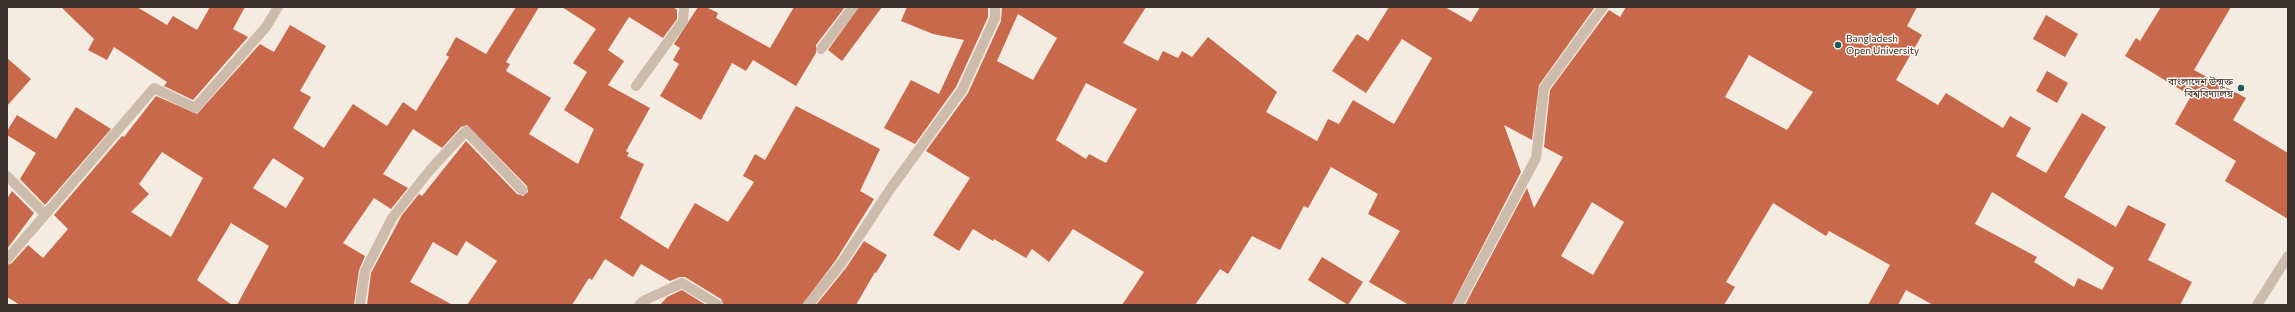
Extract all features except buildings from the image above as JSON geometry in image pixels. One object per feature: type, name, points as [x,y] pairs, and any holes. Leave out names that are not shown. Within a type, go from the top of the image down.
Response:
[{"type":"street","points":[[7,259],[154,88],[195,108],[266,27],[278,7]]},
{"type":"street","points":[[636,86],[683,21],[684,7]]},
{"type":"street","points":[[821,49],[853,7]]},
{"type":"street","points":[[808,305],[841,264],[891,188],[962,90],[995,18],[995,7]]},
{"type":"street","points":[[1458,305],[1536,158],[1544,88],[1603,7]]},
{"type":"street","points":[[360,305],[365,270],[392,218],[430,170],[466,131],[522,190]]},
{"type":"street","points":[[7,176],[45,214]]},
{"type":"street","points":[[2257,305],[2288,256]]},
{"type":"street","points":[[640,305],[643,301],[682,283],[718,305]]},
{"type":"place","name":"Bangladesh Open University","points":[[1838,45]]},
{"type":"place","name":"বাংলাদেশ উন্মুক্ত বিশ্ববিদ্যালয়","points":[[2241,88]]}]
